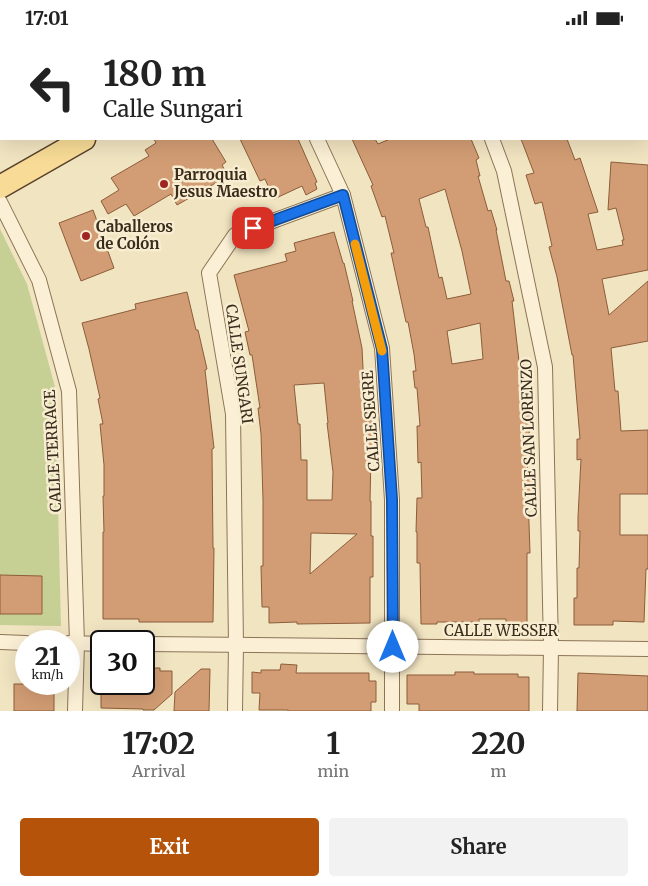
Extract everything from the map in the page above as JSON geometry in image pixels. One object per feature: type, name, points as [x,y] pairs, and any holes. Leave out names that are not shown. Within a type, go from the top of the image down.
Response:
[{"type":"main road","points":[[0,187],[82,140]]},
{"type":"street","name":"CALLE SEGRE","points":[[317,140],[343,195],[382,349],[392,500],[392,711]]},
{"type":"street","name":"CALLE SAN LORENZO","points":[[492,140],[504,171],[545,367],[551,647],[550,711]]},
{"type":"street","name":"CALLE SUNGARI","points":[[236,711],[233,414],[209,273],[235,235],[343,195]]},
{"type":"street","name":"CALLE TERRACE","points":[[0,202],[39,280],[69,391],[73,630]]},
{"type":"street","points":[[0,642],[15,643]]},
{"type":"street","name":"CALLE WESSER","points":[[155,644],[648,649]]},
{"type":"street","name":"CALLE TERRACE","points":[[75,695],[75,711]]},
{"type":"green space","points":[[0,229],[27,284],[55,387],[61,626],[0,625]]},
{"type":"building","name":"Parroquia Jesus Maestro","points":[[154,140],[213,140],[226,162],[222,165],[228,176],[177,205],[171,194],[134,216],[126,204],[108,214],[101,201],[119,190],[111,178],[149,156],[145,150],[156,143]]},
{"type":"building","points":[[240,140],[298,140],[317,182],[315,183],[317,189],[306,195],[302,186],[274,199],[265,179],[260,181]]},
{"type":"building","points":[[352,140],[376,140],[378,144],[388,140],[471,140],[479,158],[476,160],[480,176],[478,176],[488,211],[491,210],[497,230],[506,281],[509,281],[514,301],[512,301],[519,361],[523,360],[527,398],[532,398],[534,415],[530,416],[527,477],[532,477],[532,493],[528,493],[530,553],[527,553],[527,623],[506,623],[506,619],[479,619],[479,622],[421,624],[420,563],[417,563],[416,532],[417,498],[422,498],[421,462],[418,463],[417,426],[420,426],[417,388],[415,388],[413,371],[416,371],[408,322],[406,322],[391,253],[394,253],[385,216],[382,217],[371,186],[373,185]],"holes":[[[445,189],[462,251],[471,294],[447,299],[442,277],[439,278],[428,227],[426,227],[419,199]],[[480,323],[483,359],[452,364],[447,331]]]},
{"type":"building","points":[[521,140],[567,140],[575,160],[580,158],[598,212],[588,214],[597,250],[623,245],[622,240],[624,240],[616,208],[608,210],[611,162],[648,165],[648,270],[602,279],[609,315],[648,281],[648,341],[611,348],[615,391],[618,391],[621,431],[648,430],[648,494],[620,494],[620,535],[648,535],[648,569],[646,569],[644,622],[613,621],[613,625],[574,625],[574,598],[577,598],[577,568],[579,568],[580,531],[578,531],[578,517],[581,459],[577,460],[577,439],[580,439],[573,355],[549,247],[552,246],[542,202],[535,204],[526,175],[534,173]]},
{"type":"building","points":[[93,210],[114,268],[81,281],[59,223]]},
{"type":"building","points":[[334,232],[353,301],[362,348],[364,387],[368,387],[376,456],[371,456],[370,501],[371,536],[373,536],[373,577],[370,577],[370,623],[269,623],[269,607],[262,607],[263,500],[261,434],[258,408],[260,408],[252,355],[250,355],[245,332],[249,331],[234,275],[287,261],[285,254],[296,251],[294,243]],"holes":[[[324,383],[333,472],[332,500],[307,500],[307,460],[301,460],[300,424],[298,424],[294,385]],[[311,533],[357,534],[310,574]]]},
{"type":"building","points":[[187,292],[207,369],[205,370],[214,448],[212,449],[213,622],[139,622],[139,619],[103,619],[104,465],[100,424],[103,424],[98,399],[100,398],[82,323],[136,309],[135,304]]},
{"type":"building","points":[[0,575],[42,576],[42,614],[0,614]]},
{"type":"building","points":[[281,664],[297,665],[296,673],[369,673],[369,681],[376,681],[376,702],[371,702],[371,711],[259,710],[260,693],[252,693],[252,672],[261,673],[261,670],[280,670]]},
{"type":"building","points":[[155,668],[160,668],[160,671],[172,671],[172,694],[154,710],[101,708],[101,695],[155,695]]},
{"type":"building","points":[[201,669],[210,669],[209,711],[174,711],[175,692]]},
{"type":"building","points":[[455,672],[518,674],[518,677],[529,677],[529,711],[419,711],[419,704],[407,704],[407,675],[455,675]]},
{"type":"building","points":[[578,673],[648,676],[648,711],[577,711]]},
{"type":"building","points":[[14,684],[15,695],[54,695],[54,711],[14,711]]},
{"type":"slow traffic","points":[[355,244],[382,351]]},
{"type":"place","name":"Parroquia Jesus Maestro","points":[[164,184]]},
{"type":"place","name":"Caballeros de Colón","points":[[86,236]]},
{"type":"route","points":[[253,228],[343,195],[382,349],[392,500],[393,647]]}]
